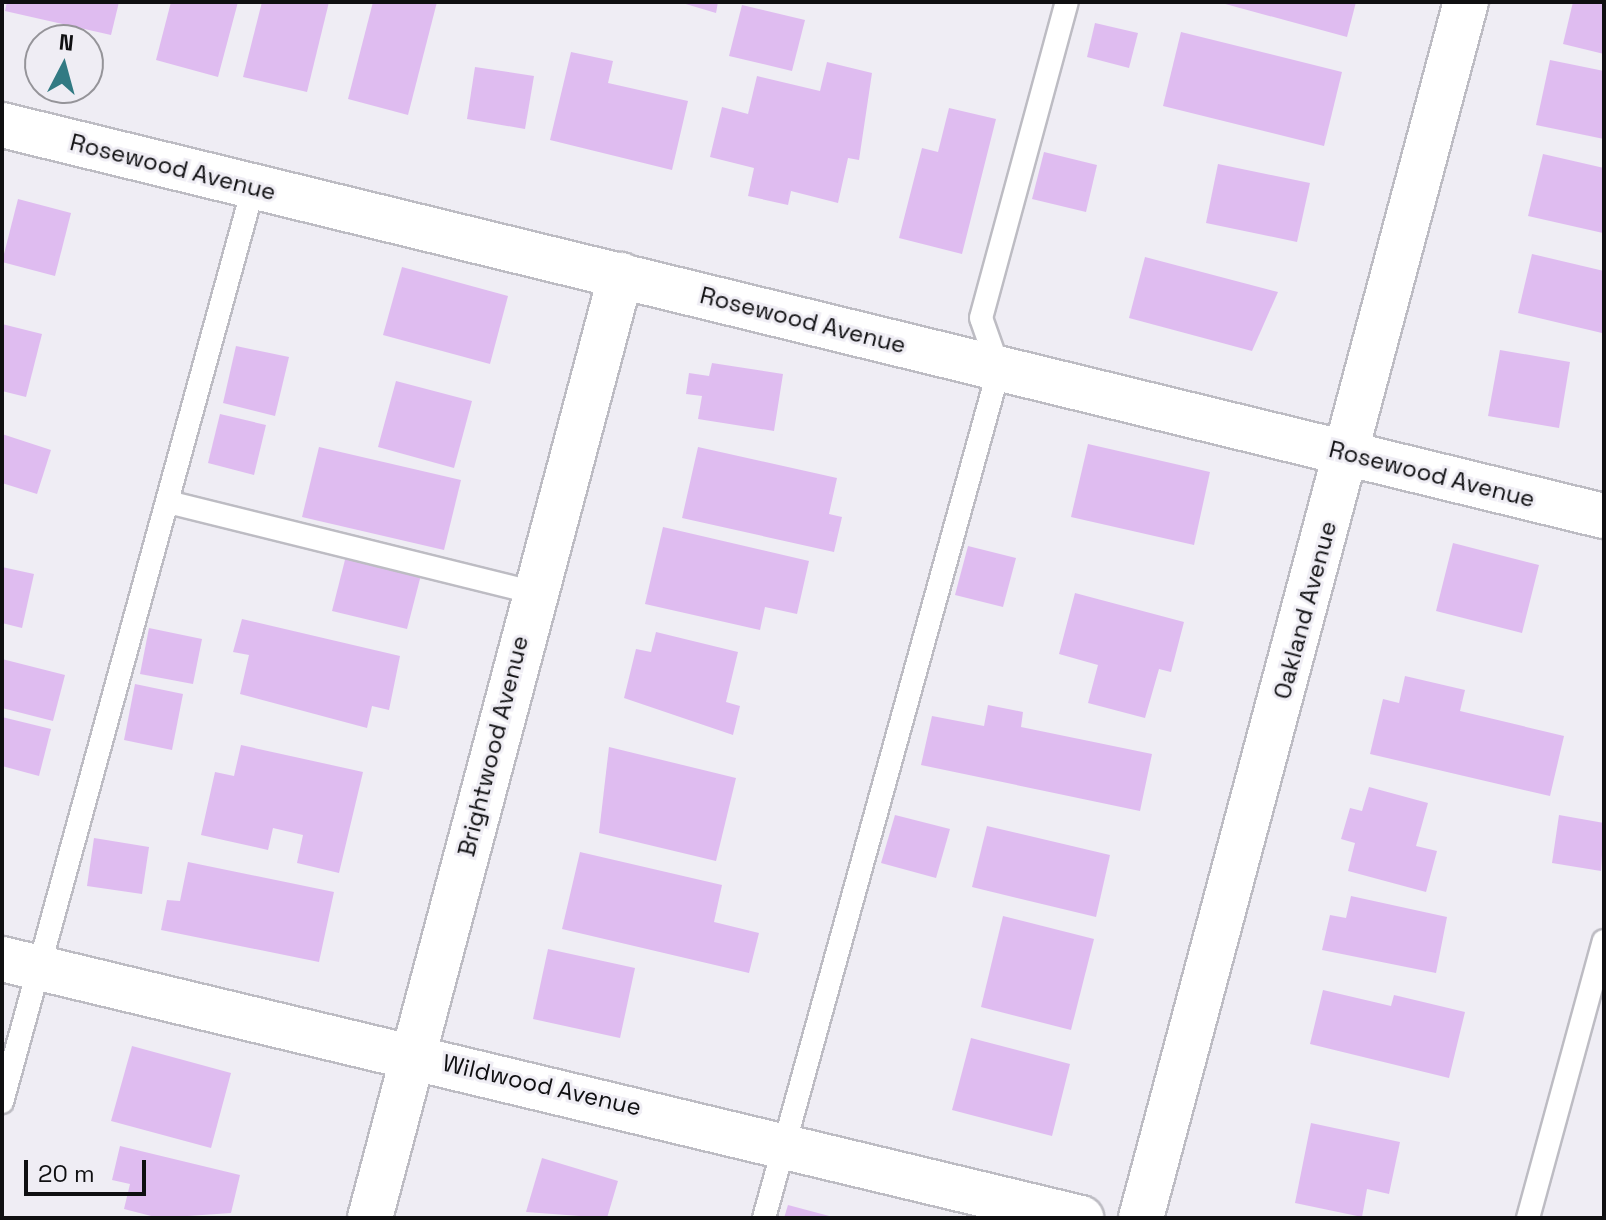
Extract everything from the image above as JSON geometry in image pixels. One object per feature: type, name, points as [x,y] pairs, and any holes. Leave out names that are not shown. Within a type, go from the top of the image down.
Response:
[{"type":"street","name":"Oakland Avenue","points":[[1141,1218],[1348,454],[1466,2]]},
{"type":"street","name":"Rosewood Avenue","points":[[2,125],[1604,516]]},
{"type":"street","name":"Brightwood Avenue","points":[[370,1218],[532,592],[621,275]]},
{"type":"street","name":"Wildwood Avenue","points":[[20,962],[784,1141],[1081,1218]]},
{"type":"lane","points":[[764,1218],[999,369],[981,318],[1067,2]]},
{"type":"lane","points":[[2,1102],[20,962],[168,502],[253,188]]},
{"type":"lane","points":[[168,502],[532,592]]},
{"type":"lane","points":[[1528,1218],[1604,941]]},
{"type":"building","points":[[7,2],[119,2],[111,35],[104,33],[104,24],[62,24],[5,11]]},
{"type":"building","points":[[171,2],[238,2],[218,77],[156,60]]},
{"type":"building","points":[[262,2],[329,2],[307,92],[243,77]]},
{"type":"building","points":[[373,2],[437,2],[408,115],[348,99]]},
{"type":"building","points":[[679,2],[718,2],[716,13]]},
{"type":"building","points":[[1218,2],[1356,2],[1347,37]]},
{"type":"building","points":[[1573,2],[1604,2],[1604,54],[1563,44]]},
{"type":"building","points":[[742,5],[805,20],[792,71],[729,56]]},
{"type":"building","points":[[1095,23],[1138,33],[1129,68],[1087,57]]},
{"type":"building","points":[[1181,32],[1342,72],[1324,146],[1163,106]]},
{"type":"building","points":[[571,52],[613,61],[608,83],[688,101],[672,170],[550,140]]},
{"type":"building","points":[[1550,60],[1604,71],[1604,139],[1536,125]]},
{"type":"building","points":[[827,62],[872,73],[859,160],[848,158],[838,203],[791,191],[788,205],[748,196],[754,168],[710,157],[722,107],[748,114],[757,76],[820,91]]},
{"type":"building","points":[[475,67],[534,76],[525,129],[467,119]]},
{"type":"building","points":[[949,108],[996,119],[962,254],[899,238],[922,148],[938,152]]},
{"type":"building","points":[[1044,152],[1097,165],[1086,212],[1032,199]]},
{"type":"building","points":[[1543,154],[1604,168],[1603,233],[1528,216]]},
{"type":"building","points":[[1218,164],[1310,183],[1297,242],[1206,223]]},
{"type":"building","points":[[18,199],[71,213],[55,276],[2,262]]},
{"type":"building","points":[[1532,254],[1604,271],[1602,333],[1518,313]]},
{"type":"building","points":[[1145,257],[1278,292],[1252,351],[1129,318]]},
{"type":"building","points":[[402,267],[508,296],[490,364],[383,335]]},
{"type":"building","points":[[2,324],[42,334],[26,397],[2,391]]},
{"type":"building","points":[[236,346],[289,357],[275,416],[223,403]]},
{"type":"building","points":[[1500,350],[1570,362],[1559,428],[1488,416]]},
{"type":"building","points":[[712,363],[783,374],[774,431],[698,419],[702,396],[686,394],[689,373],[709,376]]},
{"type":"building","points":[[396,381],[472,401],[454,468],[378,447]]},
{"type":"building","points":[[220,414],[266,425],[254,475],[208,463]]},
{"type":"building","points":[[2,434],[51,450],[37,494],[2,483]]},
{"type":"building","points":[[1088,444],[1210,472],[1194,545],[1071,517]]},
{"type":"building","points":[[319,447],[461,480],[444,550],[302,517]]},
{"type":"building","points":[[698,447],[837,478],[829,514],[842,517],[834,552],[682,518]]},
{"type":"building","points":[[663,527],[809,561],[797,614],[765,607],[760,630],[645,604]]},
{"type":"building","points":[[1453,543],[1539,565],[1522,633],[1436,611]]},
{"type":"building","points":[[968,546],[1016,558],[1003,607],[955,595]]},
{"type":"building","points":[[347,552],[422,571],[407,629],[332,611]]},
{"type":"building","points":[[2,567],[34,574],[22,628],[2,623]]},
{"type":"building","points":[[1075,593],[1184,622],[1171,672],[1159,669],[1145,718],[1088,703],[1098,665],[1059,654]]},
{"type":"building","points":[[242,619],[400,656],[389,710],[372,706],[367,728],[240,694],[249,655],[233,652]]},
{"type":"building","points":[[149,628],[202,639],[193,684],[140,674]]},
{"type":"building","points":[[656,632],[738,652],[726,702],[740,706],[733,735],[624,698],[636,649],[651,652]]},
{"type":"building","points":[[2,659],[65,675],[53,721],[2,708]]},
{"type":"building","points":[[1405,676],[1465,690],[1460,711],[1564,736],[1550,796],[1370,754],[1383,699],[1399,703]]},
{"type":"building","points":[[135,684],[183,694],[172,750],[124,740]]},
{"type":"building","points":[[988,705],[1023,712],[1021,727],[1152,754],[1140,811],[921,765],[932,716],[984,726]]},
{"type":"building","points":[[2,717],[51,729],[39,776],[2,766]]},
{"type":"building","points":[[241,745],[363,772],[339,873],[297,863],[303,835],[273,828],[268,850],[201,835],[215,772],[234,776]]},
{"type":"building","points":[[609,747],[736,778],[716,861],[599,833]]},
{"type":"building","points":[[1369,787],[1428,803],[1416,846],[1437,851],[1426,892],[1348,871],[1355,843],[1341,839],[1350,808],[1362,811]]},
{"type":"building","points":[[895,815],[950,829],[936,878],[881,863]]},
{"type":"building","points":[[1559,815],[1604,823],[1601,871],[1552,863]]},
{"type":"building","points":[[987,826],[1110,855],[1096,917],[972,887]]},
{"type":"building","points":[[94,838],[149,847],[142,894],[87,886]]},
{"type":"building","points":[[580,852],[722,885],[714,922],[759,933],[749,973],[562,929]]},
{"type":"building","points":[[188,862],[334,892],[319,962],[161,930],[167,900],[180,901]]},
{"type":"building","points":[[1351,896],[1447,917],[1436,973],[1322,950],[1330,915],[1346,918]]},
{"type":"building","points":[[1003,916],[1094,939],[1071,1030],[981,1007]]},
{"type":"building","points":[[548,949],[635,968],[620,1038],[533,1019]]},
{"type":"building","points":[[1323,990],[1391,1006],[1394,995],[1465,1012],[1449,1078],[1310,1044]]},
{"type":"building","points":[[971,1038],[1070,1064],[1052,1136],[952,1110]]},
{"type":"building","points":[[132,1046],[231,1073],[211,1148],[111,1121]]},
{"type":"building","points":[[1311,1123],[1400,1142],[1389,1194],[1367,1189],[1362,1217],[1295,1203]]},
{"type":"building","points":[[120,1146],[240,1175],[231,1213],[159,1218],[124,1209],[130,1184],[112,1180]]},
{"type":"building","points":[[542,1158],[618,1181],[607,1218],[526,1212]]},
{"type":"building","points":[[788,1205],[833,1217],[833,1218],[784,1218]]}]
